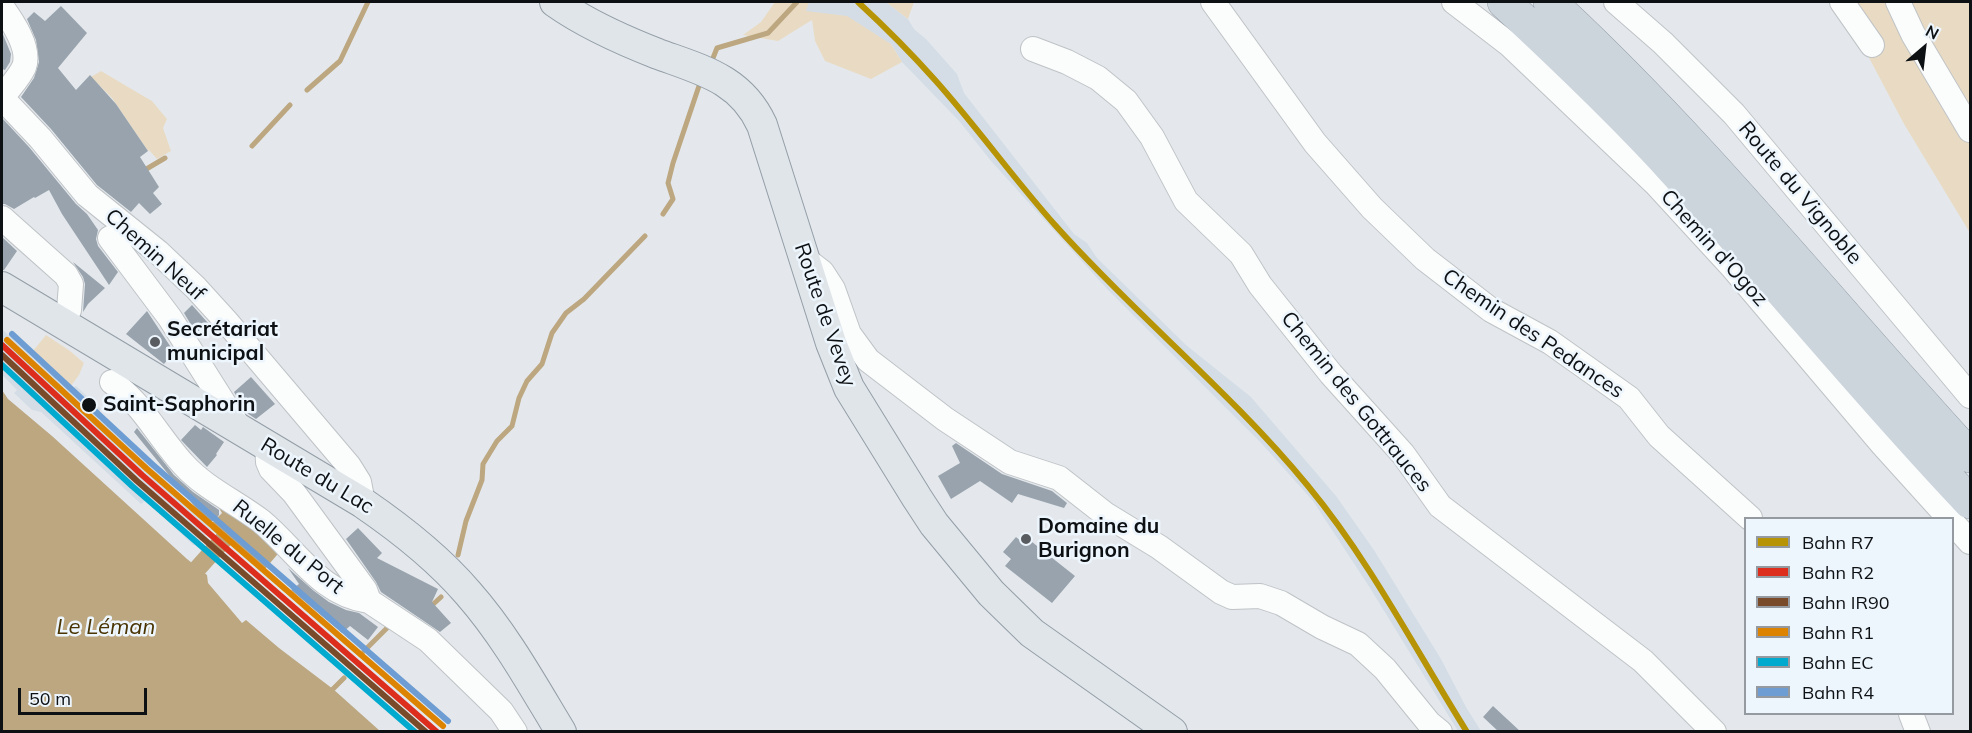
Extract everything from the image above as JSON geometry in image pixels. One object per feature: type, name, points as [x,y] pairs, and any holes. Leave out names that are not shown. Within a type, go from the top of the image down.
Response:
[{"type":"highway","points":[[1504,2],[1607,101],[1670,166],[1877,402],[1971,502]]},
{"type":"highway","points":[[1550,2],[1644,92],[1731,184],[1918,399],[1971,456]]},
{"type":"main road","name":"Route de Vevey","points":[[555,2],[587,22],[640,46],[710,73],[738,91],[752,107],[762,125],[831,343],[849,388],[916,498],[934,524],[991,593],[1032,633],[1172,732]]},
{"type":"main road","name":"Route du Lac","points":[[2,287],[363,503],[418,544],[465,590],[506,643],[561,732]]},
{"type":"street","name":"Chemin des Pedances","points":[[1213,2],[1316,143],[1372,208],[1402,237],[1425,259],[1491,310],[1550,342],[1629,398],[1659,436],[1748,517]]},
{"type":"street","name":"Chemin d'Ogoz","points":[[1454,2],[1510,45],[1655,183],[1734,269],[1882,445],[1947,517]]},
{"type":"street","name":"Route du Vignoble","points":[[1616,2],[1663,43],[1734,114],[1971,396]]},
{"type":"street","points":[[1842,2],[1872,45]]},
{"type":"street","points":[[1899,2],[1913,34],[1971,130]]},
{"type":"street","points":[[2,7],[17,29],[25,62],[23,69],[2,98]]},
{"type":"street","name":"Chemin des Gottrauces","points":[[1033,49],[1068,62],[1098,78],[1126,101],[1152,137],[1186,201],[1241,254],[1260,285],[1331,374],[1404,454],[1440,506],[1642,661],[1714,732]]},
{"type":"street","name":"Chemin Neuf","points":[[2,98],[40,138],[87,195],[171,263],[226,321],[349,466],[359,482],[363,503]]},
{"type":"street","points":[[2,218],[66,275],[71,284],[69,310]]},
{"type":"street","points":[[110,238],[170,318],[241,430]]},
{"type":"street","points":[[805,259],[822,272],[833,288],[849,334],[868,360],[945,419],[1010,462],[1059,478],[1105,514],[1159,547],[1221,592],[1232,597],[1260,596],[1281,603],[1322,627],[1358,644],[1386,669],[1429,723],[1440,732]]},
{"type":"street","name":"Ruelle du Port","points":[[112,382],[122,388],[136,404],[194,476],[262,522],[327,585],[349,597],[369,601]]},
{"type":"street","points":[[267,446],[271,469],[302,503],[365,590],[369,601],[428,640],[501,711],[515,732]]},
{"type":"street","points":[[1954,523],[1971,542]]},
{"type":"street","points":[[1911,715],[1918,732]]},
{"type":"shaded area","points":[[775,2],[809,2],[806,11],[847,16],[891,44],[902,62],[871,79],[825,61],[815,41],[812,20],[778,41],[743,35],[761,22]]},
{"type":"shaded area","points":[[809,2],[886,2],[908,19],[914,29],[957,74],[964,93],[1074,234],[1087,243],[1097,258],[1186,345],[1251,397],[1336,496],[1374,550],[1441,659],[1481,731],[1458,731],[1370,588],[1313,501],[1262,444],[1108,290],[991,161],[960,122],[902,62],[891,44],[805,11]]},
{"type":"shaded area","points":[[886,2],[914,2],[908,19]]},
{"type":"shaded area","points":[[1834,2],[1970,2],[1970,233],[1904,124],[1866,52]]},
{"type":"shaded area","points":[[101,71],[152,101],[167,119],[163,128],[171,151],[157,159],[148,151],[112,98],[91,77]]},
{"type":"shaded area","points":[[2,329],[40,365],[43,364],[71,389],[76,386],[101,409],[96,415],[191,504],[211,529],[197,545],[193,545],[146,500],[141,504],[41,412],[32,410],[14,393],[17,390],[2,375]]},
{"type":"shaded area","points":[[46,335],[84,363],[70,387],[33,351]]},
{"type":"water","name":"Le Léman","points":[[2,390],[8,399],[207,575],[208,583],[242,623],[246,620],[333,689],[380,731],[2,731]]},
{"type":"water","points":[[216,503],[282,549],[265,569],[243,549],[232,543],[230,545],[211,529],[210,525],[222,513]]},
{"type":"building","points":[[61,6],[87,33],[58,68],[76,90],[90,75],[116,104],[148,151],[140,157],[159,187],[153,193],[162,204],[150,214],[139,203],[131,212],[97,185],[21,97],[34,78],[39,62],[36,40],[27,19],[34,12],[45,21]]},
{"type":"building","points":[[2,32],[11,54],[10,62],[5,70],[2,69]]},
{"type":"building","points":[[2,118],[87,214],[98,230],[96,239],[98,246],[118,272],[109,285],[62,214],[49,190],[14,209],[2,204]]},
{"type":"building","points":[[2,237],[17,251],[4,270],[2,270]]},
{"type":"building","points":[[73,262],[105,288],[83,312],[85,284]]},
{"type":"building","points":[[192,305],[208,323],[196,333],[184,313]]},
{"type":"building","name":"Secrétariat municipal","points":[[147,311],[174,352],[164,364],[126,334]]},
{"type":"building","points":[[251,377],[275,404],[256,419],[247,413],[234,392]]},
{"type":"building","points":[[195,425],[201,430],[203,427],[224,442],[207,467],[181,440]]},
{"type":"building","points":[[137,428],[174,475],[219,510],[216,519],[210,523],[204,518],[134,432]]},
{"type":"building","points":[[956,443],[1002,474],[1052,491],[1067,503],[1064,508],[1018,494],[1012,503],[980,481],[951,499],[938,476],[960,463],[952,446]]},
{"type":"building","points":[[358,528],[382,553],[377,558],[438,589],[432,602],[451,623],[440,632],[381,592],[346,539]]},
{"type":"building","points":[[1016,537],[1023,543],[1027,538],[1075,576],[1052,603],[1005,566],[1011,559],[1003,552]]},
{"type":"building","points":[[288,568],[329,602],[359,613],[378,627],[368,640],[350,626],[342,633],[291,590],[299,584]]},
{"type":"building","points":[[1493,706],[1521,732],[1499,732],[1483,717]]},
{"type":"waterway","points":[[307,90],[340,61],[368,2]]},
{"type":"waterway","points":[[711,63],[717,48],[768,33],[797,2]]},
{"type":"waterway","points":[[663,214],[673,199],[668,183],[701,80]]},
{"type":"waterway","points":[[252,146],[290,105]]},
{"type":"waterway","points":[[143,171],[165,158]]},
{"type":"waterway","points":[[458,555],[466,521],[482,480],[483,464],[497,441],[512,426],[519,398],[527,381],[542,364],[552,333],[566,313],[584,299],[645,236]]},
{"type":"waterway","points":[[198,568],[224,539]]},
{"type":"waterway","points":[[429,608],[441,597]]},
{"type":"waterway","points":[[364,651],[393,624]]},
{"type":"waterway","points":[[333,689],[344,678]]},
{"type":"rail line","name":"R7","points":[[858,2],[935,80],[1055,225],[1117,291],[1247,418],[1308,486],[1352,544],[1467,732]]},
{"type":"rail line","name":"R4","points":[[12,334],[152,464],[448,721]]},
{"type":"rail line","name":"R1","points":[[7,340],[147,469],[443,726]]},
{"type":"rail line","name":"R2","points":[[2,345],[142,475],[437,732]]},
{"type":"rail line","name":"IR90","points":[[2,355],[137,481],[426,732]]},
{"type":"rail line","name":"EC","points":[[2,365],[132,486],[415,732]]},
{"type":"place","name":"Secrétariat municipal","points":[[155,342]]},
{"type":"place","name":"Saint-Saphorin","points":[[89,405]]},
{"type":"place","name":"Domaine du Burignon","points":[[1026,539]]}]
